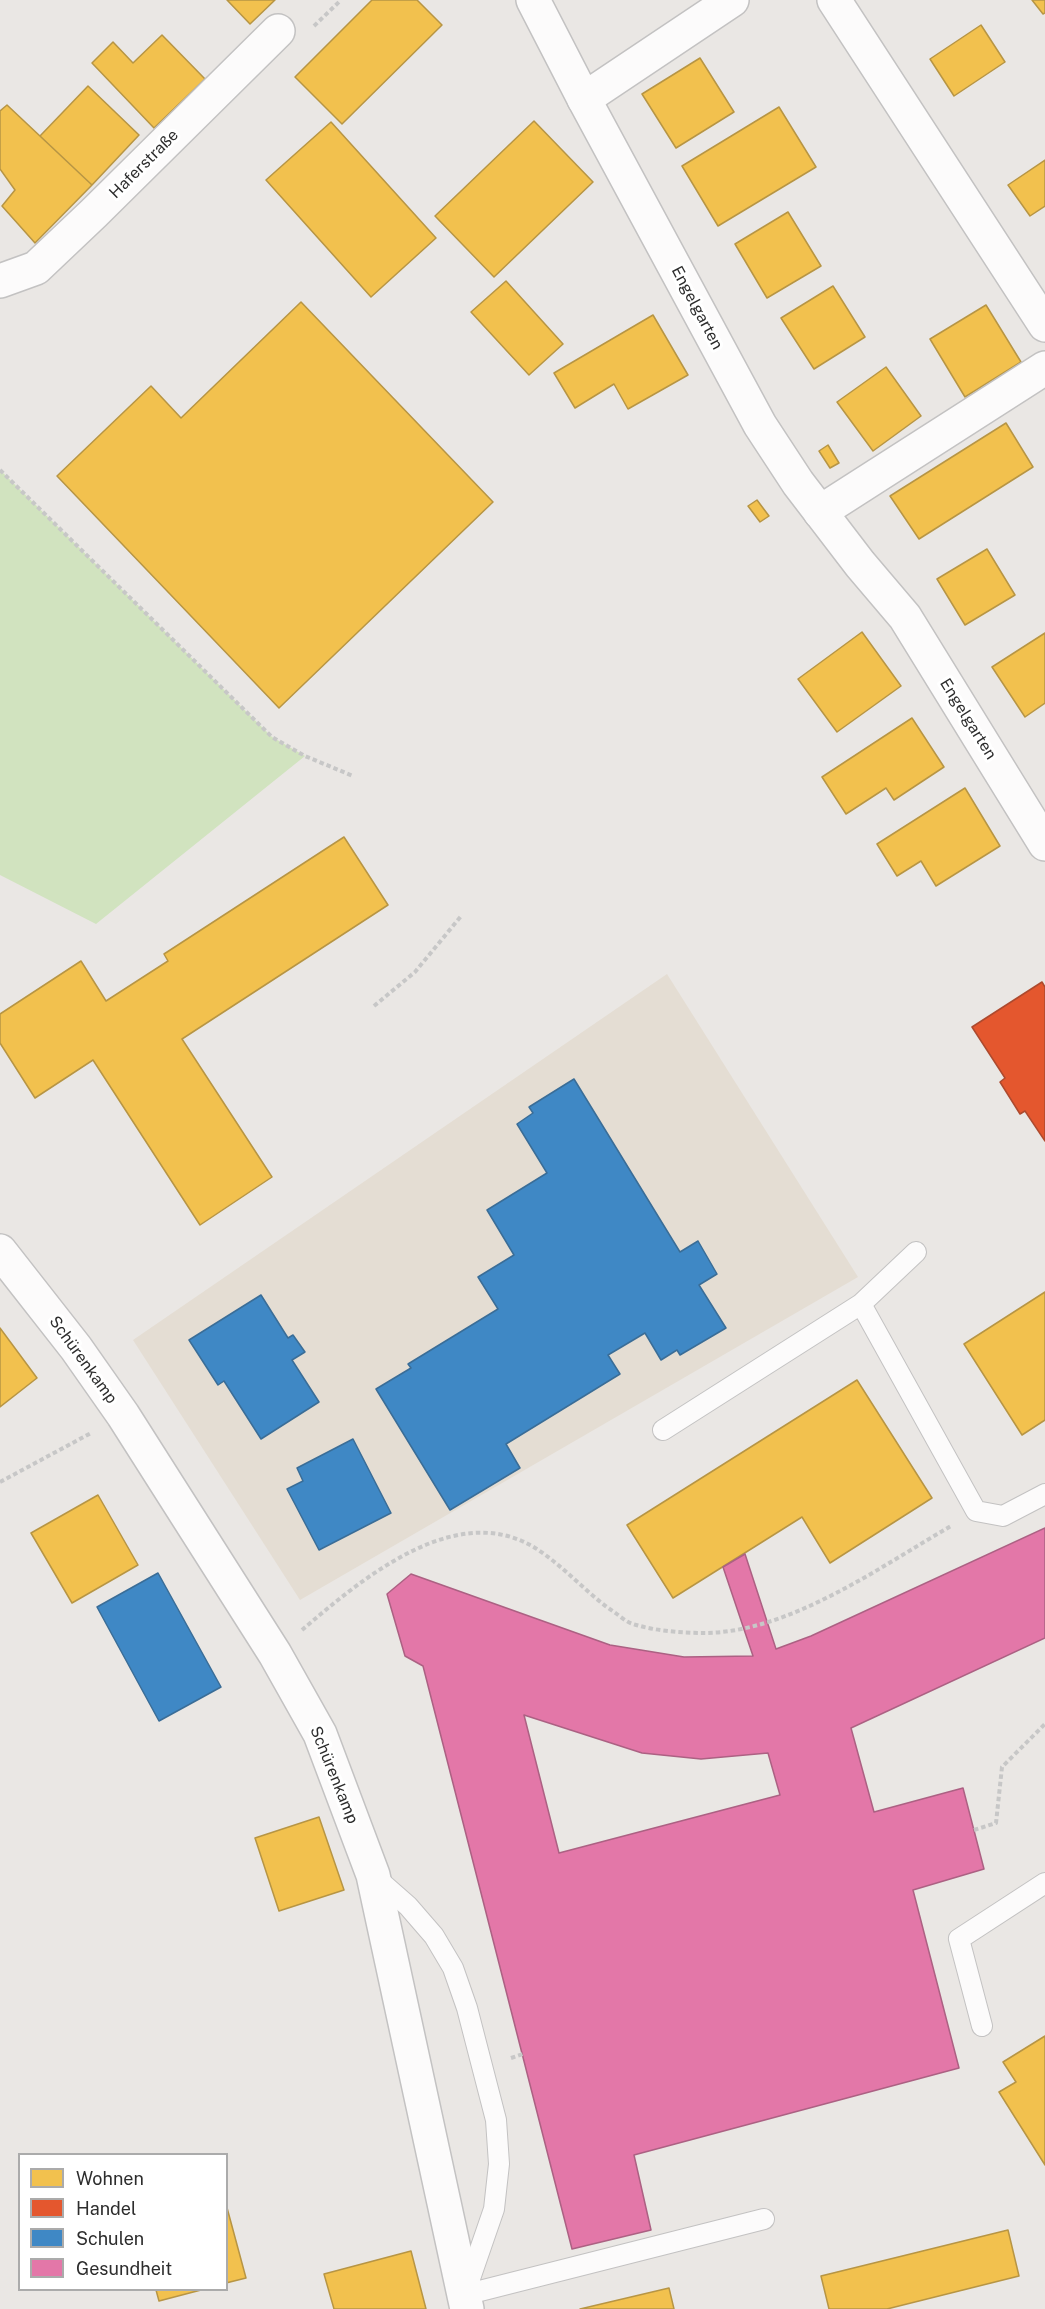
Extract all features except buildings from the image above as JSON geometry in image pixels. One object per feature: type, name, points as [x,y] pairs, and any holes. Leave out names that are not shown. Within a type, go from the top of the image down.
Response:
[{"type":"street","name":"Engelgarten","points":[[533,0],[760,425],[820,512],[860,564],[906,617],[1045,844]]},
{"type":"street","points":[[584,99],[732,0]]},
{"type":"street","points":[[834,0],[1045,325]]},
{"type":"street","name":"Haferstraße","points":[[0,281],[36,268],[278,31]]},
{"type":"street","points":[[820,512],[1045,368]]},
{"type":"street","name":"Schürenkamp","points":[[0,1251],[76,1348],[123,1415],[275,1654],[320,1734],[373,1875],[466,2302]]},
{"type":"lane","points":[[663,1430],[861,1304],[916,1252]]},
{"type":"lane","points":[[861,1304],[976,1511],[1002,1516],[1045,1494]]},
{"type":"lane","points":[[373,1875],[408,1906],[427,1928],[453,1968],[467,2008],[496,2120],[499,2164],[494,2209],[466,2302]]},
{"type":"lane","points":[[982,2026],[959,1940],[1045,1883]]},
{"type":"lane","points":[[466,2302],[764,2219]]},
{"type":"path","points":[[0,470],[272,737],[305,756],[353,776]]},
{"type":"path","points":[[374,1006],[415,972],[462,915]]},
{"type":"path","points":[[0,1482],[123,1415]]},
{"type":"path","points":[[275,1654],[337,1600],[377,1571],[413,1550],[450,1536],[479,1531],[517,1538],[544,1554],[599,1602],[632,1624],[669,1631],[704,1633],[738,1631],[774,1622],[804,1609],[976,1511]]},
{"type":"path","points":[[974,1830],[996,1823],[1002,1767],[1045,1724]]},
{"type":"shaded area","points":[[667,974],[858,1277],[300,1600],[133,1340]]},
{"type":"green space","points":[[0,470],[272,737],[305,756],[96,924],[0,875]]}]
